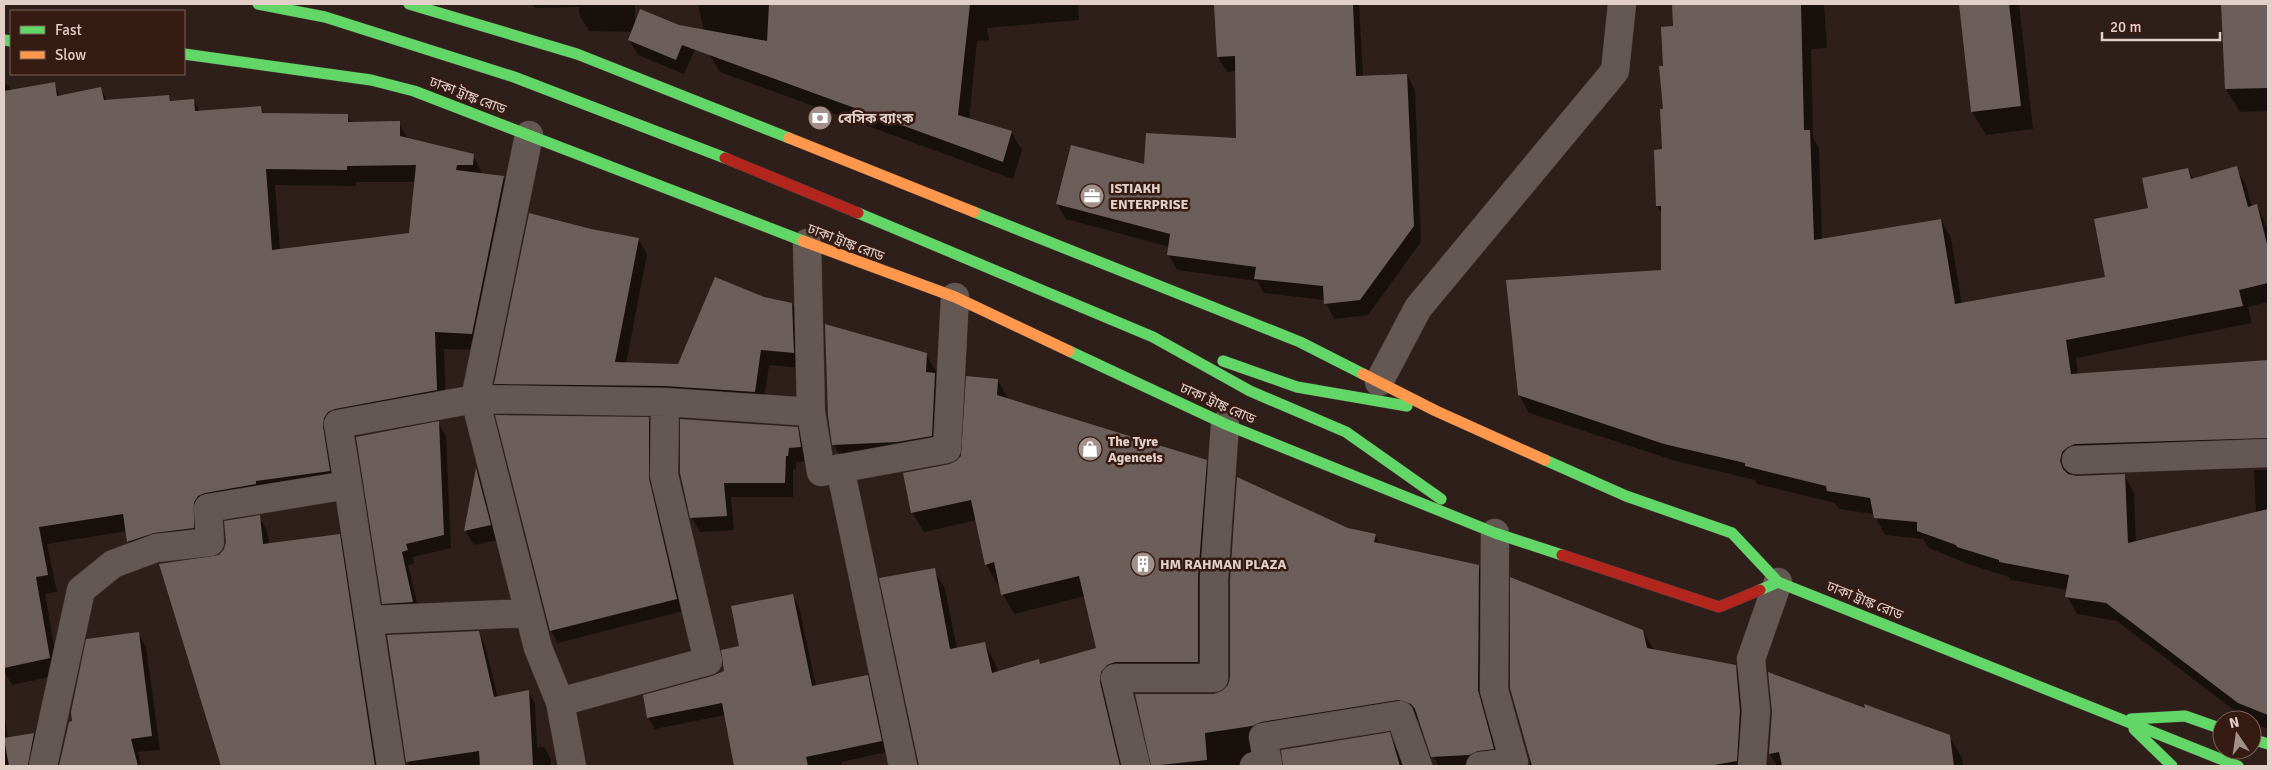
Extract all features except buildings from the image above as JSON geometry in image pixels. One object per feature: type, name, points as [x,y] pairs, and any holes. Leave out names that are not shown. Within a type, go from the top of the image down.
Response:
[{"type":"main road","name":"ঢাকা ট্রাঙ্ক রোড","points":[[258,4],[326,16],[514,77],[730,160],[1120,322],[1153,337],[1250,391],[1346,432],[1485,529]]},
{"type":"main road","points":[[409,4],[586,57],[1290,338],[1436,411],[1626,496],[1732,534],[1778,582]]},
{"type":"main road","name":"ঢাকা ট্রাঙ্ক রোড","points":[[185,54],[380,82],[414,91],[807,243],[955,297],[1225,424],[1485,529],[1719,607],[1778,582],[2238,766]]},
{"type":"main road","name":"ঢাকা ট্রাঙ্ক রোড","points":[[1153,337],[1297,386],[1436,411]]},
{"type":"main road","points":[[2125,720],[2185,716],[2212,725]]},
{"type":"main road","points":[[2125,720],[2172,766]]},
{"type":"street","points":[[1379,382],[1418,308],[1615,71],[1622,4]]},
{"type":"street","points":[[529,135],[475,399],[538,648],[560,702],[572,766]]},
{"type":"street","points":[[807,243],[811,412],[821,472],[947,450],[955,297]]},
{"type":"street","points":[[391,766],[338,424],[475,399],[665,402],[811,412]]},
{"type":"street","points":[[560,702],[708,661],[664,474],[665,402]]},
{"type":"street","points":[[1136,766],[1115,678],[1214,678],[1214,580],[1225,424]]},
{"type":"street","points":[[2076,460],[2268,453]]},
{"type":"street","points":[[840,468],[903,766]]},
{"type":"street","points":[[43,766],[81,590],[113,564],[156,548],[210,542],[208,508],[348,485]]},
{"type":"street","points":[[1480,766],[1514,762],[1494,690],[1485,529]]},
{"type":"street","points":[[1752,766],[1756,712],[1751,659],[1778,582]]},
{"type":"street","points":[[369,620],[529,613]]},
{"type":"street","points":[[1254,766],[1268,764],[1263,737],[1400,715],[1418,766]]},
{"type":"traffic: fast","points":[[258,4],[325,17],[514,77],[725,158]]},
{"type":"traffic: fast","points":[[409,4],[577,54],[789,138]]},
{"type":"traffic: fast","points":[[4,40],[10,41]]},
{"type":"traffic: fast","points":[[185,54],[371,80],[414,91],[803,241]]},
{"type":"traffic: fast","points":[[974,212],[1300,342],[1363,374]]},
{"type":"traffic: fast","points":[[858,213],[1153,337],[1250,391],[1346,432],[1441,499]]},
{"type":"traffic: fast","points":[[1069,351],[1225,424],[1495,533],[1562,555]]},
{"type":"traffic: fast","points":[[1223,361],[1297,387],[1407,406]]},
{"type":"traffic: fast","points":[[1545,460],[1626,496],[1732,533],[1778,582]]},
{"type":"traffic: fast","points":[[1760,590],[1778,582],[2238,766]]},
{"type":"traffic: fast","points":[[2131,719],[2185,716],[2212,725]]},
{"type":"traffic: fast","points":[[2134,729],[2172,766]]},
{"type":"traffic: fast","points":[[2262,742],[2268,744]]},
{"type":"traffic: slow","points":[[789,138],[974,212]]},
{"type":"traffic: slow","points":[[803,241],[955,297],[1069,351]]},
{"type":"traffic: slow","points":[[1363,374],[1436,411],[1545,460]]},
{"type":"traffic: jam","points":[[725,158],[858,213]]},
{"type":"traffic: jam","points":[[1562,555],[1719,607],[1760,590]]},
{"type":"place","name":"বেসিক ব্যাংক","points":[[820,118]]},
{"type":"place","name":"ISTIAKH ENTERPRISE","points":[[1092,196]]},
{"type":"place","name":"The Tyre Agenceis","points":[[1090,449]]},
{"type":"place","name":"HM RAHMAN PLAZA","points":[[1143,564]]}]
